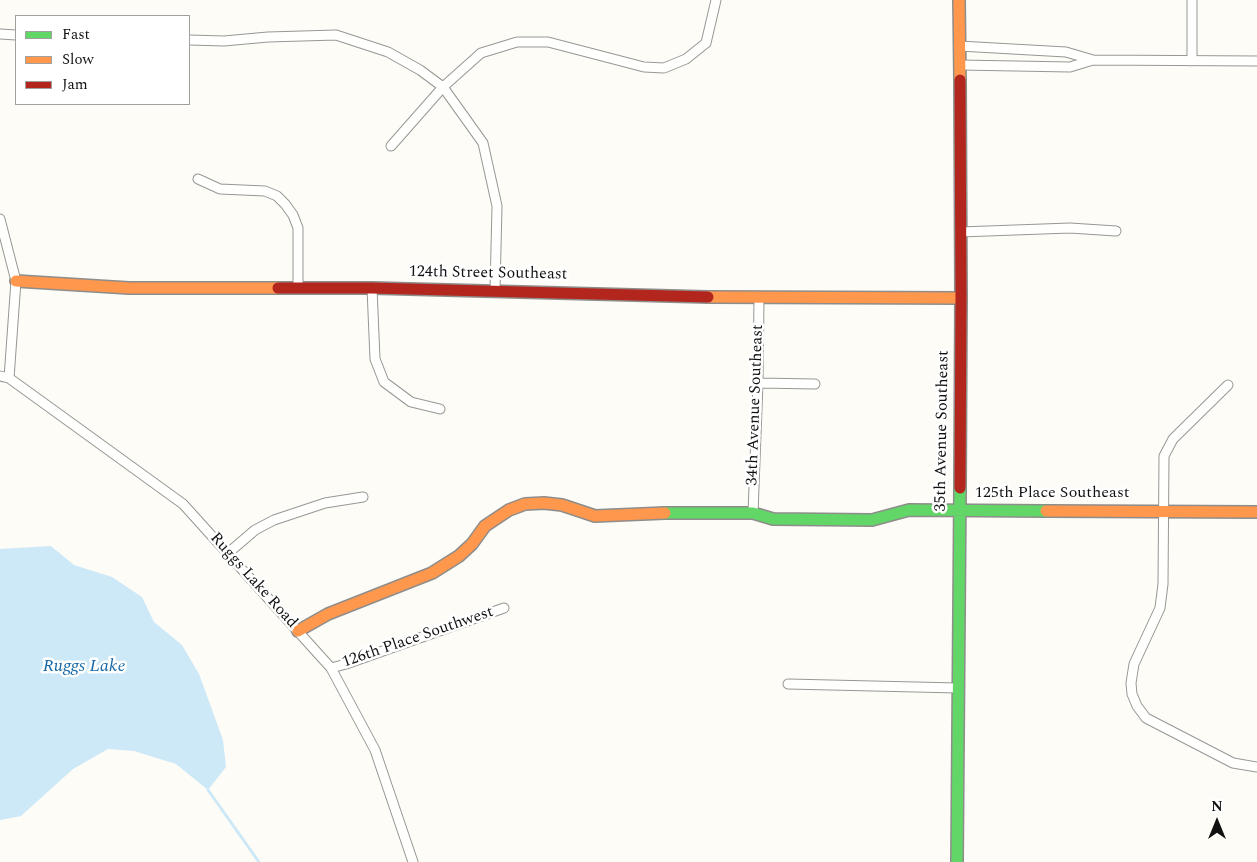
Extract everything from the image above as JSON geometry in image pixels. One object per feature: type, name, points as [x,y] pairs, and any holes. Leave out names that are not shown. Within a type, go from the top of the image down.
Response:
[{"type":"street","points":[[391,146],[443,88],[481,53],[516,42],[548,42],[644,67],[664,68],[686,60],[706,43],[716,0]]},
{"type":"street","name":"35th Avenue Southeast","points":[[957,862],[960,298],[959,0]]},
{"type":"street","points":[[1192,0],[1192,60]]},
{"type":"street","points":[[0,34],[15,35]]},
{"type":"street","points":[[190,40],[224,41],[268,37],[336,35],[388,52],[420,70],[443,88],[483,143],[497,206],[495,290]]},
{"type":"street","points":[[959,46],[1066,52],[1093,60]]},
{"type":"street","points":[[960,65],[1070,66],[1093,60],[1257,61]]},
{"type":"street","points":[[198,179],[220,189],[265,190],[277,196],[285,204],[293,215],[298,228],[298,288]]},
{"type":"street","points":[[0,219],[16,281],[5,377]]},
{"type":"street","points":[[960,232],[1070,228],[1116,231]]},
{"type":"street","name":"124th Street Southeast","points":[[16,281],[130,288],[372,288],[759,298],[960,298]]},
{"type":"street","points":[[372,288],[375,359],[384,382],[410,402],[440,409]]},
{"type":"street","name":"34th Avenue Southeast","points":[[752,513],[758,382],[759,298]]},
{"type":"street","name":"Ruggs Lake Road","points":[[5,377],[183,504],[331,668],[375,750],[414,862]]},
{"type":"street","points":[[758,382],[815,384]]},
{"type":"street","points":[[1228,385],[1173,439],[1164,456],[1163,584],[1160,608],[1134,664],[1131,683],[1132,694],[1137,706],[1146,718],[1232,763],[1257,767]]},
{"type":"street","points":[[227,554],[255,530],[274,520],[325,503],[363,497]]},
{"type":"street","name":"125th Place Southeast","points":[[298,631],[328,614],[432,573],[459,556],[472,544],[484,526],[509,510],[525,504],[544,503],[562,505],[595,516],[752,513],[773,520],[872,520],[910,510],[1257,512]]},
{"type":"street","name":"126th Place Southwest","points":[[331,668],[504,608]]},
{"type":"street","points":[[788,684],[958,688]]},
{"type":"water","name":"Ruggs Lake","points":[[51,546],[74,565],[112,577],[142,597],[154,622],[182,645],[199,674],[223,740],[226,767],[208,790],[176,764],[134,751],[108,749],[73,769],[21,816],[0,820],[0,549]]},
{"type":"waterway","points":[[208,790],[259,862]]},
{"type":"traffic: fast","points":[[957,862],[960,488]]},
{"type":"traffic: fast","points":[[665,513],[753,513],[773,519],[872,520],[909,510],[1046,511]]},
{"type":"traffic: slow","points":[[959,0],[960,80]]},
{"type":"traffic: slow","points":[[16,281],[129,288],[278,288]]},
{"type":"traffic: slow","points":[[708,297],[961,298]]},
{"type":"traffic: slow","points":[[298,631],[328,614],[432,573],[459,556],[472,544],[485,526],[509,510],[525,504],[544,503],[562,505],[595,516],[665,513]]},
{"type":"traffic: slow","points":[[1046,511],[1257,512]]},
{"type":"traffic: jam","points":[[960,80],[960,488]]},
{"type":"traffic: jam","points":[[278,288],[372,288],[708,297]]}]
